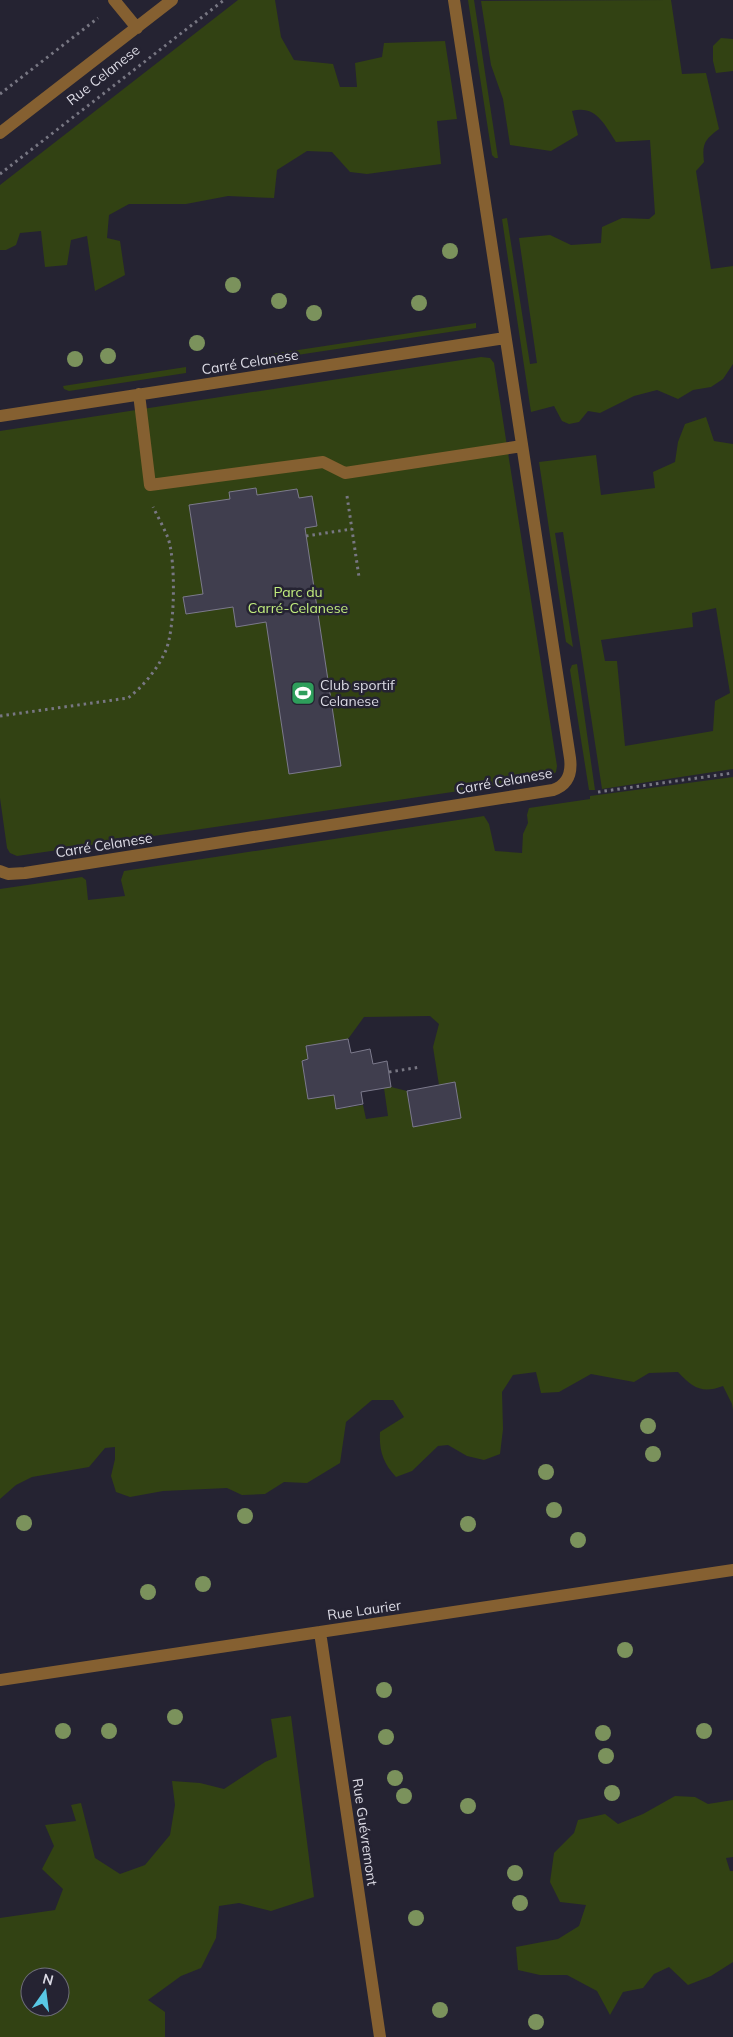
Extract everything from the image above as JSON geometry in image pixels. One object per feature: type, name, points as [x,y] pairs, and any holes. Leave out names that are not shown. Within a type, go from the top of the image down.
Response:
[{"type":"street","points":[[114,0],[136,28]]},
{"type":"street","name":"Rue Celanese","points":[[0,133],[172,0]]},
{"type":"street","name":"Carré Celanese","points":[[0,871],[8,874],[19,874],[553,790],[563,786],[570,776],[571,765],[454,0]]},
{"type":"street","name":"Carré Celanese","points":[[0,416],[505,338]]},
{"type":"street","points":[[139,394],[150,485],[323,462],[345,473],[522,446]]},
{"type":"street","name":"Rue Laurier","points":[[0,1680],[733,1570]]},
{"type":"street","name":"Rue Guévremont","points":[[320,1632],[380,2037]]},
{"type":"path","name":"Rue Celanese","points":[[0,174],[224,0]]},
{"type":"path","points":[[0,94],[90,24]]},
{"type":"path","points":[[347,498],[359,577]]},
{"type":"path","points":[[0,716],[128,698],[142,687],[166,650],[173,620],[173,577],[169,540],[153,506]]},
{"type":"path","points":[[306,536],[352,529]]},
{"type":"path","points":[[598,792],[733,773]]},
{"type":"path","points":[[389,1072],[420,1067]]},
{"type":"green space","points":[[238,0],[275,0],[281,37],[294,60],[333,64],[340,87],[357,87],[355,63],[382,57],[384,43],[445,41],[457,119],[437,121],[441,164],[367,174],[350,172],[332,152],[307,151],[277,170],[274,198],[228,196],[186,204],[129,204],[109,215],[107,238],[120,241],[125,275],[95,291],[87,236],[71,240],[67,265],[45,267],[41,231],[20,233],[16,245],[6,250],[0,250],[0,185]]},
{"type":"green space","points":[[468,0],[474,0],[498,158],[492,155]]},
{"type":"green space","points":[[671,0],[682,74],[706,73],[719,129],[705,143],[703,151],[704,162],[696,171],[711,269],[733,266],[733,364],[723,379],[711,387],[693,390],[678,399],[657,390],[634,396],[600,413],[588,411],[579,422],[569,424],[562,421],[554,406],[531,412],[502,219],[507,218],[530,364],[537,363],[519,238],[550,235],[571,245],[601,243],[602,227],[622,218],[649,219],[655,214],[650,140],[616,142],[603,123],[593,113],[580,110],[572,111],[578,135],[551,151],[510,145],[503,99],[491,65],[481,1]]},
{"type":"green space","points":[[721,38],[733,39],[733,71],[716,73],[713,61],[713,46]]},
{"type":"green space","points":[[476,323],[476,328],[251,362],[246,358]]},
{"type":"green space","name":"Parc du Carré-Celanese","points":[[481,357],[490,358],[494,363],[557,766],[556,772],[548,778],[17,856],[10,853],[7,848],[0,798],[0,431]]},
{"type":"green space","points":[[186,367],[186,373],[69,391],[64,389],[63,386]]},
{"type":"green space","points":[[706,417],[714,441],[733,444],[733,769],[602,789],[563,532],[555,533],[573,647],[566,642],[539,462],[596,455],[601,495],[655,488],[653,472],[675,462],[678,442],[685,424]],"holes":[[[716,608],[730,693],[715,701],[713,731],[625,746],[617,661],[605,661],[601,640],[693,627],[692,613]]]},
{"type":"green space","points":[[577,664],[595,790],[589,790],[570,670],[572,665]]},
{"type":"green space","points":[[733,777],[733,1410],[723,1386],[709,1389],[698,1388],[688,1382],[678,1372],[649,1373],[634,1382],[591,1374],[559,1392],[541,1393],[536,1372],[513,1375],[502,1392],[503,1429],[500,1454],[484,1460],[467,1456],[448,1445],[438,1446],[412,1471],[396,1477],[388,1467],[383,1456],[380,1445],[380,1432],[404,1417],[393,1400],[372,1400],[346,1422],[340,1463],[307,1483],[284,1482],[265,1494],[242,1495],[227,1488],[163,1491],[130,1497],[116,1492],[111,1476],[115,1459],[115,1447],[105,1448],[89,1467],[32,1477],[16,1485],[0,1499],[0,889],[82,877],[86,880],[88,900],[125,896],[121,880],[124,871],[484,816],[489,824],[495,851],[522,853],[523,834],[528,823],[527,815],[529,808],[590,799],[590,796]],"holes":[[[430,1016],[439,1024],[433,1047],[439,1085],[455,1082],[461,1118],[413,1127],[407,1091],[391,1087],[384,1088],[388,1116],[366,1119],[363,1105],[337,1109],[334,1095],[308,1099],[302,1061],[308,1059],[306,1046],[348,1039],[364,1017]]]},
{"type":"green space","points":[[291,1716],[314,1897],[271,1911],[239,1903],[219,1906],[216,1938],[201,1968],[181,1976],[148,2000],[165,2012],[165,2037],[0,2037],[0,1918],[55,1910],[63,1889],[42,1869],[54,1846],[45,1825],[76,1821],[71,1805],[81,1803],[95,1858],[120,1874],[145,1865],[170,1835],[175,1805],[172,1781],[200,1783],[224,1789],[265,1762],[277,1757],[271,1719]]},
{"type":"green space","points":[[675,1796],[695,1797],[708,1804],[733,1800],[733,1857],[726,1858],[730,1871],[733,1871],[733,1962],[711,1976],[688,1985],[669,1967],[654,1974],[643,1988],[623,1992],[610,2015],[597,1991],[567,1975],[540,1975],[518,1970],[516,1947],[558,1939],[579,1926],[586,1905],[560,1902],[550,1882],[554,1853],[574,1833],[578,1820],[605,1814],[618,1824],[643,1814]]},
{"type":"building","name":"Club sportif Celanese","points":[[256,488],[257,495],[297,489],[299,498],[312,496],[317,526],[305,528],[341,766],[289,774],[266,622],[236,627],[233,607],[186,614],[183,597],[203,594],[189,505],[230,499],[229,492]]},
{"type":"building","points":[[348,1039],[351,1053],[370,1049],[373,1064],[387,1061],[391,1087],[361,1092],[363,1104],[336,1109],[334,1095],[308,1099],[302,1061],[308,1059],[306,1046]]},
{"type":"building","points":[[455,1082],[461,1118],[413,1127],[407,1091]]},
{"type":"place","name":"Club sportif Celanese","points":[[303,693]]}]
